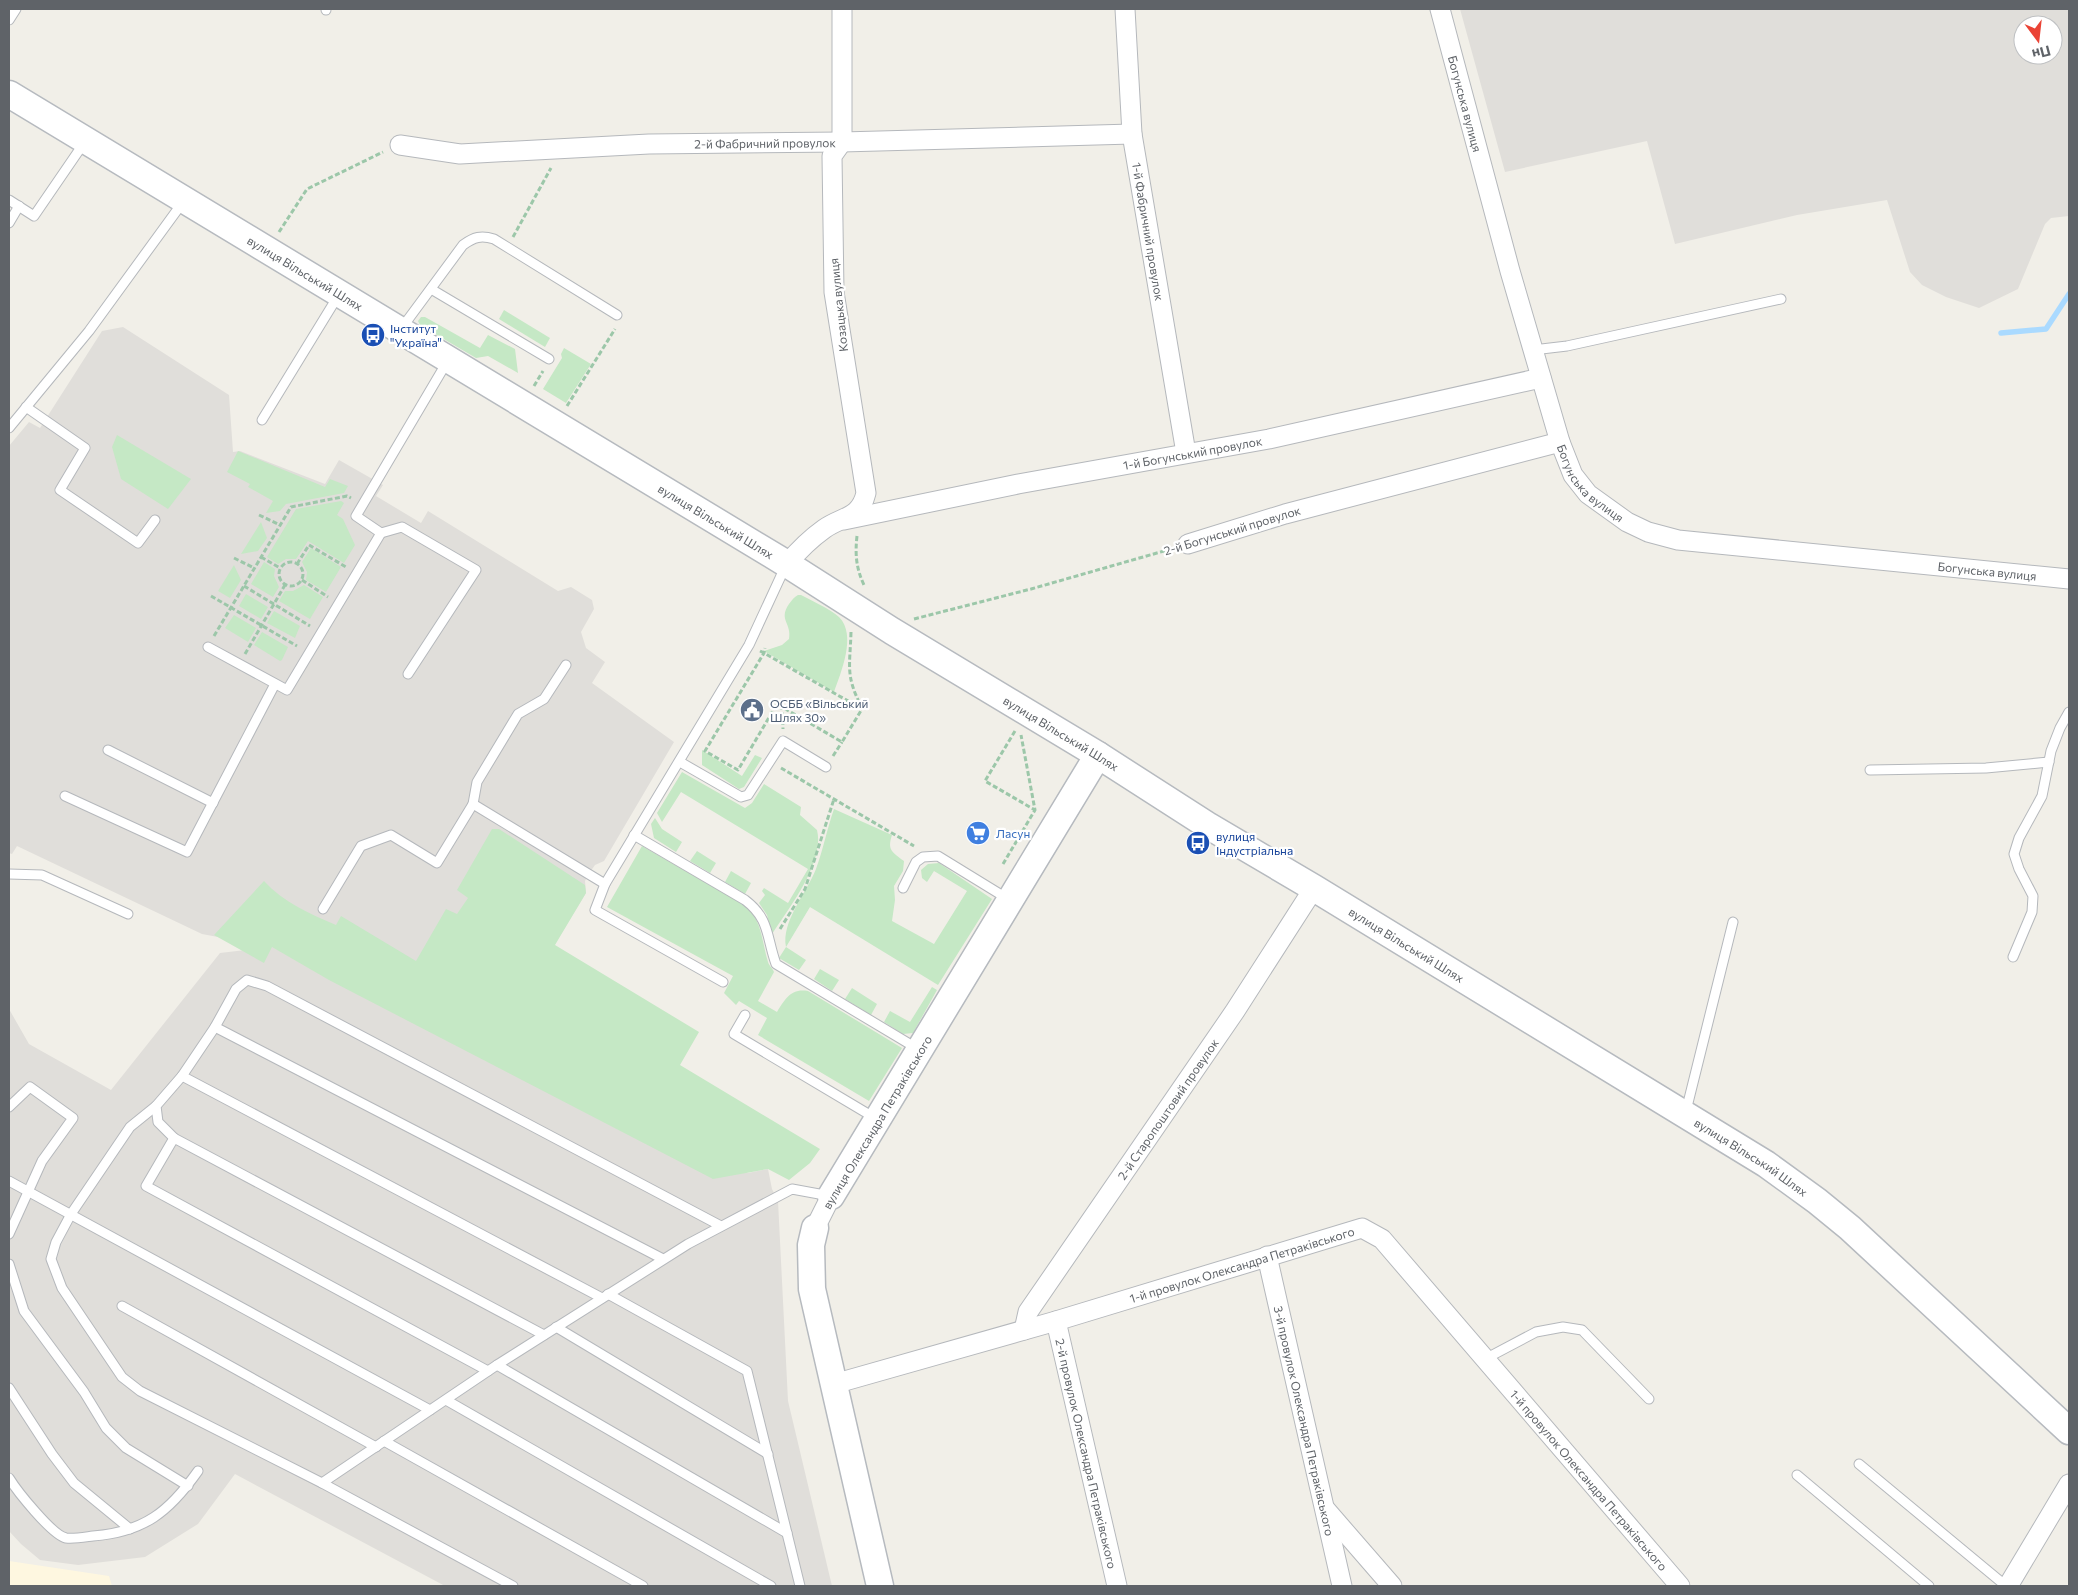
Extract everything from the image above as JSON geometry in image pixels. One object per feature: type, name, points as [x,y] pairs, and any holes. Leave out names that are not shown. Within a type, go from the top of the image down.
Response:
[{"type":"street","name":"Козацька вулиця","points":[[787,564],[826,527],[851,523],[864,503],[866,493],[834,292],[832,156],[842,142],[842,9]]},
{"type":"street","name":"1-й Фабричний провулок","points":[[1125,9],[1132,134],[1186,453]]},
{"type":"street","name":"Богунська вулиця","points":[[1440,9],[1560,442],[1573,475],[1588,494],[1627,522],[1656,534],[1678,540],[2069,579]]},
{"type":"street","name":"вулиця Вільський Шлях","points":[[9,94],[787,564],[892,631],[1098,755],[1207,825],[1314,888],[1766,1164],[1824,1206],[1850,1228],[2069,1431]]},
{"type":"street","name":"2-й Фабричний провулок","points":[[400,145],[460,154],[649,144],[842,142],[1132,134]]},
{"type":"street","name":"1-й Богунський провулок","points":[[851,523],[1008,486],[1269,439],[1541,378]]},
{"type":"street","name":"2-й Богунський провулок","points":[[1188,544],[1285,514],[1560,442]]},
{"type":"street","name":"вулиця Олександра Петраківського","points":[[880,1586],[812,1289],[811,1245],[815,1228],[830,1196],[920,1050],[1000,894],[1098,755]]},
{"type":"street","name":"2-й Старопоштовий провулок","points":[[1024,1330],[1028,1312],[1235,1011],[1314,888]]},
{"type":"street","name":"1-й провулок Олександра Петраківського","points":[[834,1384],[1056,1321],[1362,1228],[1382,1239],[1680,1586]]},
{"type":"street","name":"3-й провулок Олександра Петраківського","points":[[1267,1256],[1342,1586]]},
{"type":"street","name":"2-й провулок Олександра Петраківського","points":[[1056,1321],[1117,1586]]},
{"type":"street","points":[[2007,1586],[2069,1484]]},
{"type":"street","points":[[1324,1507],[1392,1586]]},
{"type":"lane","points":[[9,20],[16,9]]},
{"type":"lane","points":[[9,200],[34,216],[86,141]]},
{"type":"lane","points":[[9,428],[89,331],[184,200]]},
{"type":"lane","points":[[9,223],[19,206]]},
{"type":"lane","points":[[400,331],[463,246],[473,238],[484,236],[508,247],[617,315]]},
{"type":"lane","points":[[431,289],[549,359]]},
{"type":"lane","points":[[262,420],[340,293]]},
{"type":"lane","points":[[1533,350],[1567,346],[1781,299]]},
{"type":"lane","points":[[382,533],[356,516],[448,360]]},
{"type":"lane","points":[[26,407],[85,448],[60,490],[138,543],[155,520]]},
{"type":"lane","points":[[208,647],[287,690],[382,533],[402,527],[476,570],[408,674]]},
{"type":"lane","points":[[723,982],[595,910],[605,884],[749,645],[787,564]]},
{"type":"lane","points":[[323,909],[361,846],[391,835],[437,863],[473,804],[477,782],[518,714],[544,700],[566,665]]},
{"type":"lane","points":[[66,796],[187,852],[276,684]]},
{"type":"lane","points":[[2013,957],[2032,912],[2033,896],[2019,869],[2014,854],[2019,838],[2042,796],[2051,751],[2069,712]]},
{"type":"lane","points":[[680,762],[741,798],[748,794],[783,741],[826,767]]},
{"type":"lane","points":[[108,750],[213,803]]},
{"type":"lane","points":[[1870,770],[1986,768],[2049,762]]},
{"type":"lane","points":[[473,804],[605,884]]},
{"type":"lane","points":[[634,835],[745,900],[757,909],[762,917],[776,964],[920,1050]]},
{"type":"lane","points":[[903,888],[916,862],[930,855],[938,856],[1000,894]]},
{"type":"lane","points":[[9,874],[42,875],[128,914]]},
{"type":"lane","points":[[1685,1113],[1734,922]]},
{"type":"lane","points":[[513,1586],[322,1483],[140,1391],[122,1377],[62,1288],[51,1259],[56,1242],[71,1214],[130,1127],[156,1106],[182,1076],[215,1027],[236,989],[247,980],[267,986],[721,1226]]},
{"type":"lane","points":[[745,1015],[734,1034],[878,1120]]},
{"type":"lane","points":[[215,1027],[663,1259]]},
{"type":"lane","points":[[182,1076],[747,1371],[800,1586]]},
{"type":"lane","points":[[9,1107],[30,1087],[73,1118],[42,1161],[9,1234]]},
{"type":"lane","points":[[156,1106],[158,1122],[174,1138],[544,1334]]},
{"type":"lane","points":[[174,1138],[146,1186],[488,1371]]},
{"type":"lane","points":[[9,1181],[430,1410]]},
{"type":"lane","points":[[322,1483],[496,1365],[688,1244],[792,1189],[830,1196]]},
{"type":"lane","points":[[9,1264],[24,1311],[84,1392],[106,1428],[126,1448],[188,1486]]},
{"type":"lane","points":[[122,1306],[643,1586]]},
{"type":"lane","points":[[556,1327],[768,1454]]},
{"type":"lane","points":[[1484,1359],[1536,1332],[1563,1327],[1582,1330],[1648,1399]]},
{"type":"lane","points":[[496,1365],[787,1533]]},
{"type":"lane","points":[[9,1388],[52,1454],[74,1483],[130,1529]]},
{"type":"lane","points":[[446,1400],[771,1586]]},
{"type":"lane","points":[[1859,1464],[2007,1586]]},
{"type":"lane","points":[[9,1478],[50,1527],[65,1538],[104,1535],[142,1526],[160,1514],[182,1494],[198,1471]]},
{"type":"lane","points":[[1797,1475],[1929,1586]]},
{"type":"path","points":[[268,250],[306,189],[371,156],[400,145]]},
{"type":"path","points":[[508,247],[560,149]]},
{"type":"path","points":[[565,410],[619,324],[617,315]]},
{"type":"path","points":[[208,647],[290,507],[347,496],[362,505]]},
{"type":"path","points":[[259,515],[280,525]]},
{"type":"path","points":[[851,523],[859,574],[866,589]]},
{"type":"path","points":[[297,564],[309,544],[357,574]]},
{"type":"path","name":"2-й Богунський провулок","points":[[912,620],[1031,589],[1188,544]]},
{"type":"path","points":[[261,557],[280,568]]},
{"type":"path","points":[[234,558],[254,568]]},
{"type":"path","points":[[288,563],[297,564],[303,571],[302,580],[294,586],[285,584],[280,579],[280,568],[288,563]]},
{"type":"path","points":[[302,580],[339,604]]},
{"type":"path","points":[[239,664],[285,584]]},
{"type":"path","points":[[244,586],[322,633]]},
{"type":"path","points":[[211,596],[309,654]]},
{"type":"path","points":[[851,630],[848,663],[850,680],[862,708]]},
{"type":"path","points":[[749,645],[862,708]]},
{"type":"path","points":[[764,653],[705,751],[738,770],[778,704],[842,742],[862,708]]},
{"type":"path","points":[[782,706],[783,741]]},
{"type":"path","points":[[1020,724],[985,781],[1035,810]]},
{"type":"path","points":[[1000,894],[1035,810],[1021,734]]},
{"type":"path","points":[[770,762],[930,855]]},
{"type":"path","points":[[770,945],[805,890],[834,799]]},
{"type":"shaded area","points":[[1460,9],[2069,9],[2069,216],[2051,218],[2045,224],[2018,289],[1979,308],[1946,297],[1922,285],[1910,272],[1887,200],[1797,215],[1675,244],[1647,141],[1505,172]]},
{"type":"shaded area","points":[[123,327],[229,395],[233,452],[240,451],[325,484],[339,460],[383,485],[376,496],[421,523],[428,511],[558,591],[571,587],[592,600],[594,609],[581,632],[586,648],[605,662],[592,683],[674,742],[604,861],[595,865],[588,875],[585,881],[586,893],[484,1060],[748,1173],[768,1169],[772,1189],[778,1201],[788,1401],[832,1586],[445,1586],[235,1474],[198,1524],[145,1557],[78,1565],[40,1560],[9,1531],[9,1009],[29,1044],[111,1090],[220,953],[270,947],[202,934],[17,846],[12,854],[9,853],[9,446],[29,422],[40,428],[102,331]]},
{"type":"shaded area","points":[[9,1561],[109,1576],[112,1586],[9,1586]]},
{"type":"green space","points":[[504,310],[550,338],[545,347],[499,319]]},
{"type":"green space","points":[[421,317],[425,317],[480,348],[488,335],[515,349],[518,373],[488,356],[476,358],[420,325],[418,321]]},
{"type":"green space","points":[[564,348],[591,364],[566,403],[543,389],[562,358],[561,354]]},
{"type":"green space","points":[[117,435],[191,479],[168,509],[121,479],[112,447]]},
{"type":"green space","points":[[238,451],[325,487],[330,479],[348,486],[344,493],[286,504],[280,511],[266,513],[273,501],[248,487],[250,484],[227,472]]},
{"type":"green space","points":[[341,501],[344,503],[337,515],[343,519],[355,545],[344,563],[308,541],[296,559],[286,559],[278,564],[267,557],[296,509]]},
{"type":"green space","points":[[261,522],[267,538],[258,551],[241,554]]},
{"type":"green space","points":[[311,548],[341,567],[326,592],[306,580],[307,572],[302,562]]},
{"type":"green space","points":[[264,562],[275,569],[274,576],[279,587],[273,597],[251,584]]},
{"type":"green space","points":[[234,565],[241,580],[230,598],[218,591]]},
{"type":"green space","points":[[304,585],[323,597],[310,619],[279,601],[285,591],[293,591]]},
{"type":"green space","points":[[246,594],[268,607],[261,619],[239,606]]},
{"type":"green space","points":[[798,595],[831,611],[839,617],[844,625],[847,634],[846,654],[834,692],[764,651],[782,645],[789,639],[789,629],[785,618],[786,609]]},
{"type":"green space","points":[[274,611],[300,626],[295,638],[267,623]]},
{"type":"green space","points":[[234,615],[256,628],[248,642],[225,628]]},
{"type":"green space","points":[[262,632],[288,647],[282,660],[280,661],[254,645]]},
{"type":"green space","points":[[702,750],[742,776],[755,755],[762,758],[744,787],[739,789],[702,765]]},
{"type":"green space","points":[[682,772],[745,808],[752,803],[764,784],[801,807],[800,815],[817,830],[818,843],[811,870],[796,898],[772,934],[767,915],[759,903],[765,895],[762,891],[764,888],[788,903],[808,869],[681,792],[662,822],[657,813]]},
{"type":"green space","points":[[834,809],[892,835],[890,847],[904,861],[903,871],[894,886],[895,900],[892,921],[934,944],[967,891],[934,871],[927,882],[922,878],[921,870],[928,864],[939,863],[992,899],[938,985],[810,907],[786,947],[785,937],[787,928],[795,908],[816,869]]},
{"type":"green space","points":[[655,818],[662,829],[682,842],[676,852],[654,838],[651,824]]},
{"type":"green space","points":[[492,829],[499,829],[585,885],[586,893],[555,945],[699,1032],[680,1065],[820,1149],[810,1163],[789,1180],[768,1169],[713,1179],[329,980],[272,947],[264,963],[214,935],[264,881],[288,901],[307,912],[336,925],[341,916],[416,961],[446,909],[457,914],[468,898],[457,890]]},
{"type":"green space","points":[[642,846],[748,907],[753,913],[759,926],[768,963],[774,972],[758,1001],[777,1012],[793,993],[808,991],[902,1048],[869,1101],[758,1035],[767,1018],[739,1001],[736,1005],[724,993],[733,976],[607,907]]},
{"type":"green space","points":[[697,851],[716,863],[710,873],[690,861]]},
{"type":"green space","points":[[731,871],[751,883],[745,894],[725,882]]},
{"type":"green space","points":[[786,947],[806,960],[799,970],[779,958]]},
{"type":"green space","points":[[820,969],[839,980],[832,991],[814,979]]},
{"type":"green space","points":[[932,987],[937,990],[913,1033],[903,1034],[884,1022],[890,1011],[910,1022]]},
{"type":"green space","points":[[852,988],[877,1004],[871,1015],[845,999]]},
{"type":"waterway","points":[[2001,333],[2046,329],[2069,294]]},
{"type":"place","name":"Інститут \"Україна\"","points":[[373,335]]},
{"type":"place","name":"ОСББ «Вільський Шлях 30»","points":[[752,710]]},
{"type":"place","name":"Ласун","points":[[978,833]]},
{"type":"place","name":"вулиця Індустріальна","points":[[1198,843]]}]
